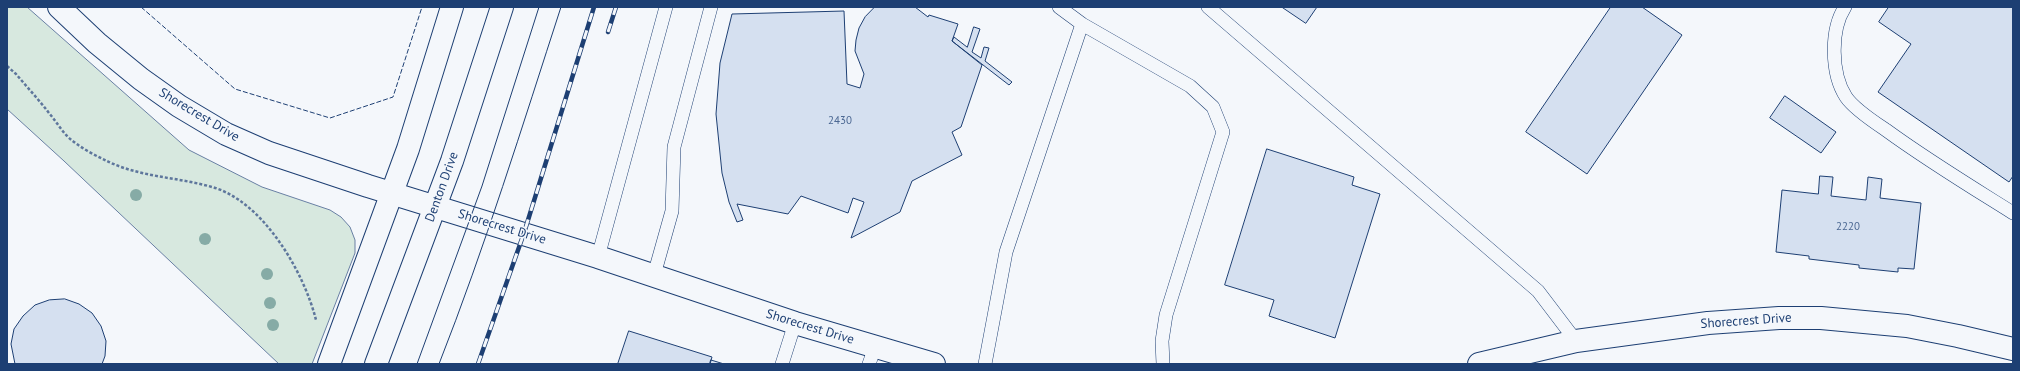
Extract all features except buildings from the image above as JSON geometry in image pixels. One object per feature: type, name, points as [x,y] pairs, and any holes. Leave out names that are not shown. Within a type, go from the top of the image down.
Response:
[{"type":"street","name":"Shorecrest Drive","points":[[59,7],[97,42],[141,79],[178,106],[226,134],[269,153],[393,194],[654,275],[795,323],[872,355],[934,364]]},
{"type":"street","points":[[329,364],[393,194],[452,7]]},
{"type":"street","name":"Denton Drive","points":[[376,364],[452,161],[502,7]]},
{"type":"street","name":"Shorecrest Drive","points":[[1479,364],[1576,341],[1708,323],[1779,318],[1821,318],[1907,326],[2013,349]]},
{"type":"lane","points":[[598,257],[666,7]]},
{"type":"lane","points":[[654,275],[672,211],[674,147],[711,7]]},
{"type":"lane","points":[[1059,7],[1082,24],[1190,86],[1213,107],[1223,132],[1166,315],[1162,341],[1163,364]]},
{"type":"lane","points":[[1208,7],[1538,291],[1576,341]]},
{"type":"lane","points":[[1846,7],[1842,12],[1834,42],[1836,73],[1846,98],[1868,118],[1912,149],[2013,213]]},
{"type":"lane","points":[[985,364],[1006,252],[1082,24]]},
{"type":"lane","points":[[782,364],[795,323]]},
{"type":"path","points":[[7,66],[16,74],[68,137],[86,150],[127,171],[180,179],[214,187],[236,198],[255,212],[284,249],[312,306],[317,324]]},
{"type":"shaded area","points":[[7,7],[27,7],[189,150],[262,187],[330,210],[341,217],[350,227],[355,240],[355,253],[312,364],[279,364],[7,109]]},
{"type":"tram line","points":[[417,364],[482,186],[539,7]]},
{"type":"tram line","points":[[439,364],[488,231],[561,7]]},
{"type":"railway","points":[[478,364],[524,233],[594,7]]},
{"type":"railway","points":[[608,32],[616,7]]},
{"type":"fence","points":[[141,7],[235,89],[330,118],[393,97],[422,7]]}]
